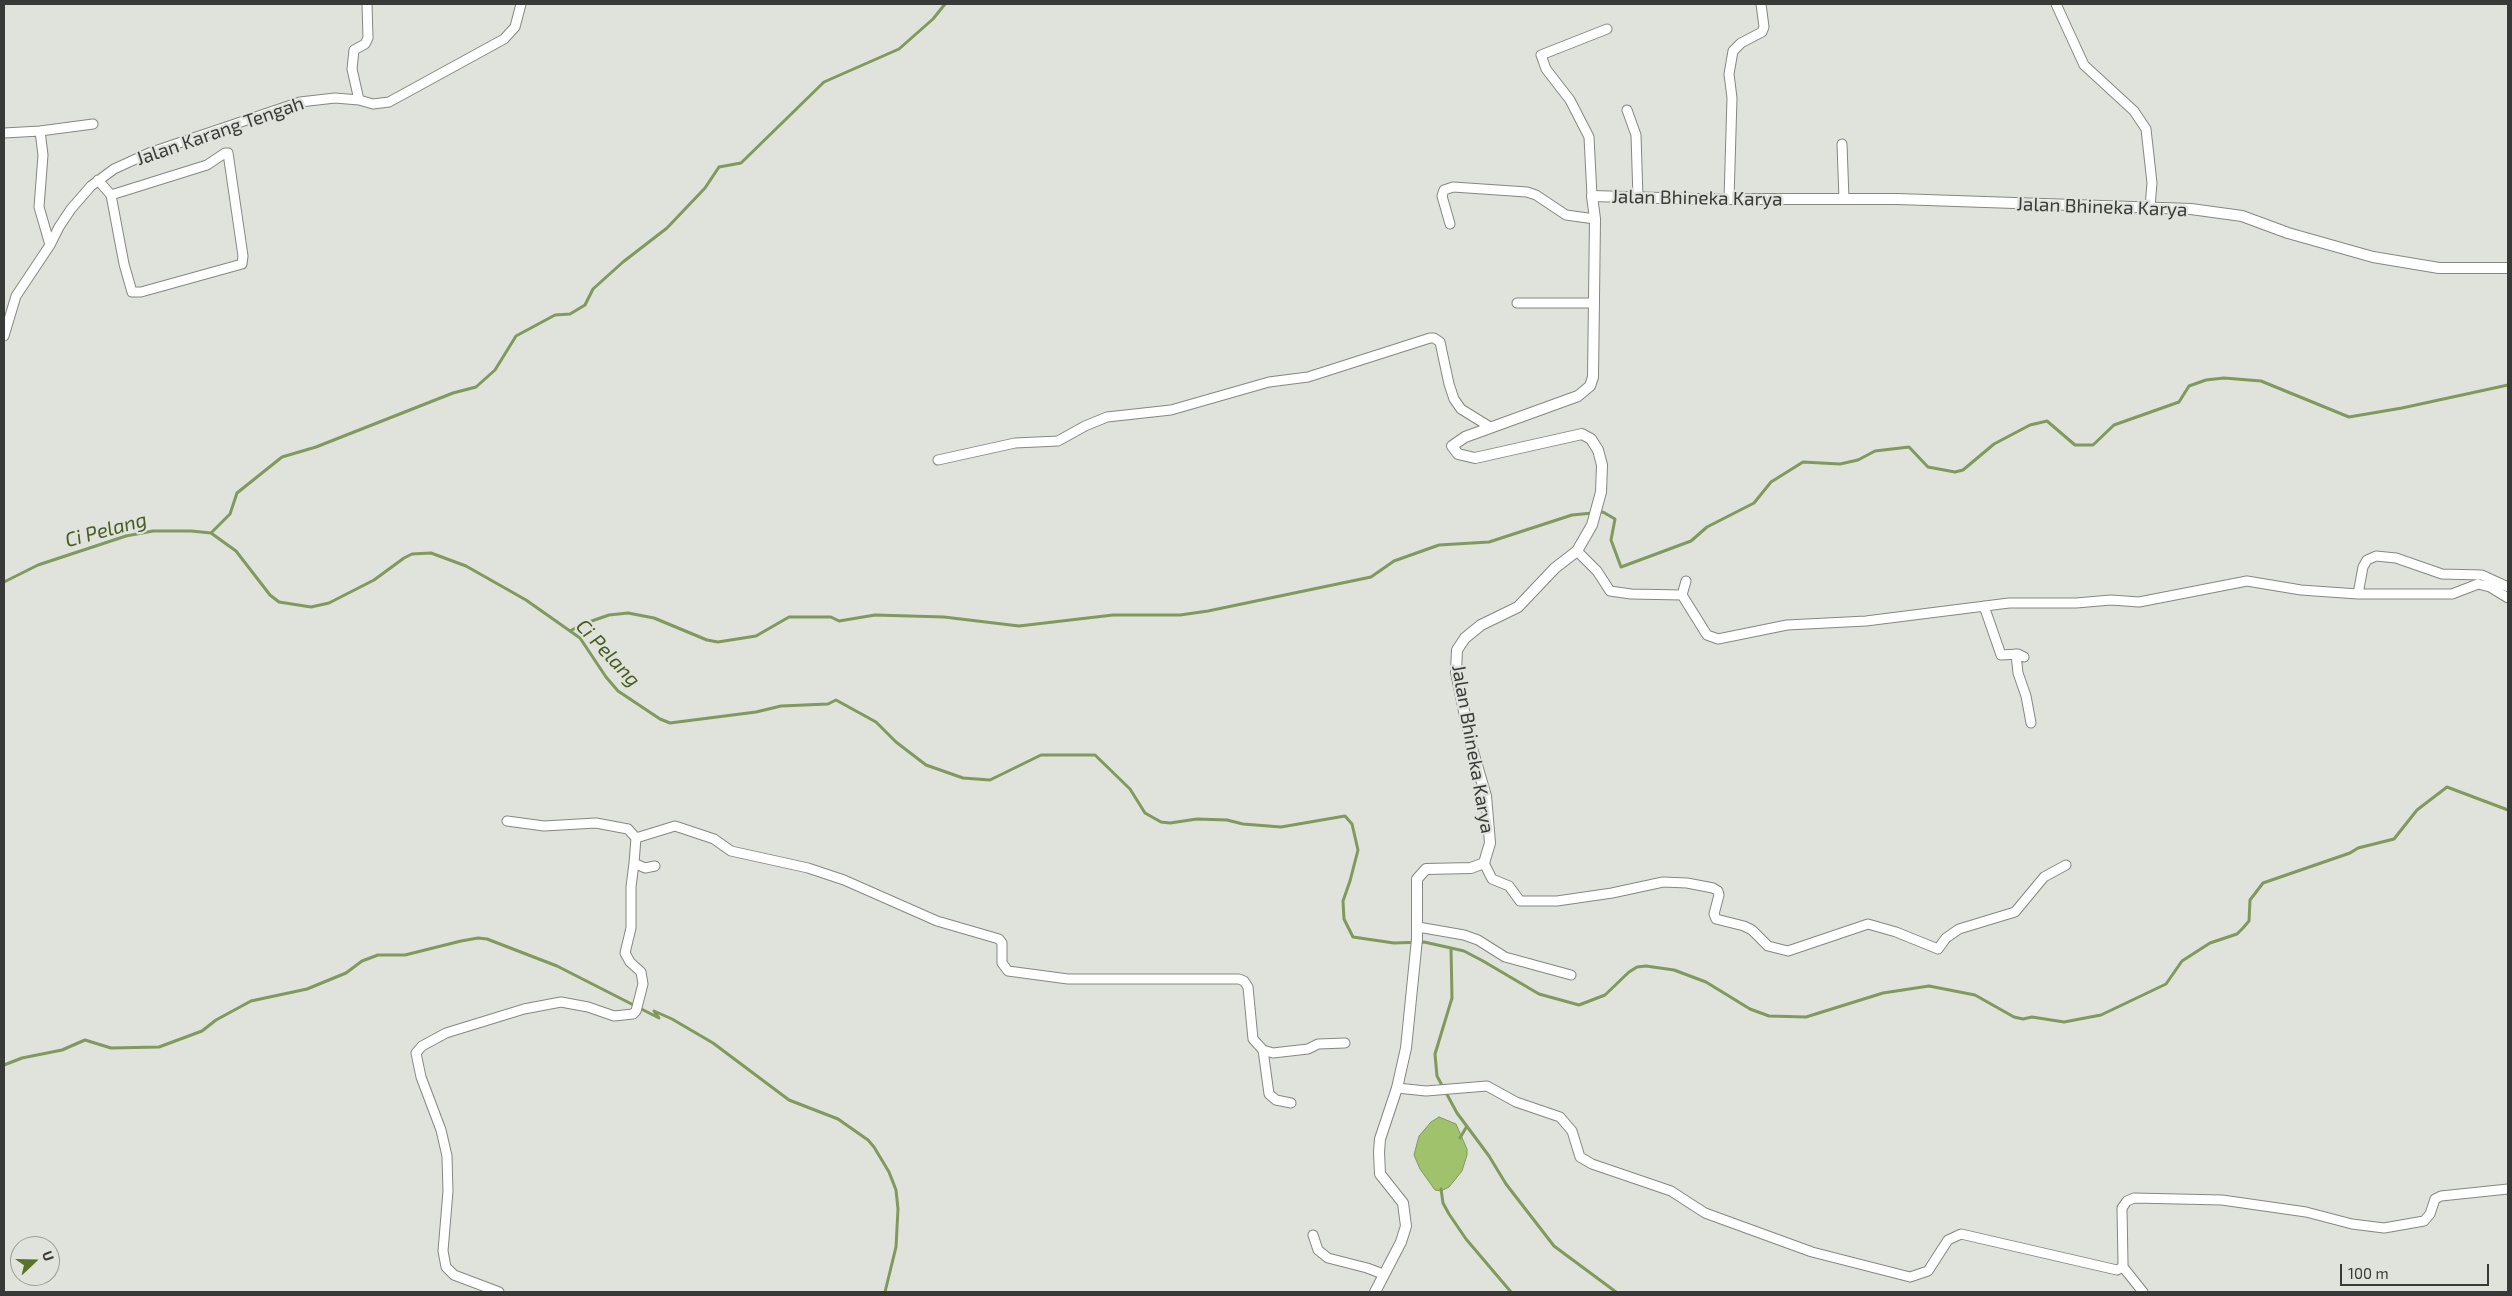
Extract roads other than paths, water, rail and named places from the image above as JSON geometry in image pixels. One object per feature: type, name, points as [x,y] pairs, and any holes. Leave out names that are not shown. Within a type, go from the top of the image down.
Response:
[{"type":"street","points":[[359,100],[352,69],[354,50],[365,44],[368,38],[367,4]]},
{"type":"street","name":"Jalan Karang Tengah","points":[[4,336],[16,296],[50,246],[71,209],[98,180],[114,169],[149,154],[284,106],[316,100],[359,100],[373,104],[389,102],[504,39],[515,27],[521,4]]},
{"type":"street","points":[[1729,199],[1732,98],[1729,74],[1733,51],[1747,40],[1762,32],[1764,27],[1762,4]]},
{"type":"street","points":[[2056,4],[2084,65],[2134,110],[2146,129],[2150,160],[2150,207]]},
{"type":"street","points":[[1592,196],[1589,137],[1566,94],[1546,69],[1541,55],[1606,29]]},
{"type":"street","points":[[1627,110],[1636,135],[1638,198]]},
{"type":"street","points":[[4,133],[40,132],[93,124]]},
{"type":"street","points":[[40,132],[43,155],[39,207],[50,246]]},
{"type":"street","points":[[1842,144],[1844,199]]},
{"type":"street","points":[[98,180],[111,195],[128,285],[132,292],[141,292],[242,264],[243,256],[228,153],[207,165],[111,195]]},
{"type":"street","points":[[1450,224],[1442,196],[1444,190],[1453,187],[1527,192],[1536,195],[1566,215],[1594,219]]},
{"type":"street","name":"Jalan Bhineka Karya","points":[[1484,864],[1490,842],[1486,796],[1471,746],[1456,672],[1457,650],[1465,638],[1477,628],[1518,608],[1555,568],[1577,551],[1592,525],[1601,492],[1602,465],[1598,450],[1592,439],[1578,434],[1475,458],[1465,457],[1455,452],[1452,446],[1457,441],[1490,427],[1578,396],[1590,386],[1593,377],[1594,303],[1594,219],[1592,196],[1844,199],[2191,209],[2242,216],[2344,251],[2382,259],[2439,268],[2508,268]]},
{"type":"street","points":[[1517,302],[1594,303]]},
{"type":"street","points":[[938,460],[1015,443],[1058,441],[1085,426],[1107,417],[1162,412],[1269,382],[1308,377],[1430,338],[1440,342],[1449,384],[1457,404],[1472,417],[1490,427]]},
{"type":"street","points":[[1577,551],[1597,571],[1610,591],[1631,594],[1682,595]]},
{"type":"street","points":[[2358,594],[2365,563],[2371,558],[2384,556],[2396,558],[2442,574],[2482,575],[2508,588]]},
{"type":"street","points":[[1686,581],[1682,595],[1707,635],[1718,639],[1787,625],[1866,621],[2025,601],[2053,603],[2111,600],[2139,602],[2247,581],[2300,590],[2358,594],[2452,594],[2478,584],[2490,587],[2508,598]]},
{"type":"street","points":[[1984,606],[2001,655],[2020,655],[2018,672],[2026,696],[2031,724]]},
{"type":"street","points":[[496,1292],[454,1275],[446,1266],[442,1251],[448,1191],[447,1156],[442,1130],[421,1078],[415,1056],[417,1050],[455,1030],[524,1009],[561,1002],[588,1007],[614,1016],[628,1015],[636,1010],[643,990],[641,972],[630,962],[625,953],[630,928],[631,887],[636,838],[628,829],[596,824],[544,826],[507,821]]},
{"type":"street","points":[[636,838],[675,826],[714,839],[730,851],[808,868],[844,880],[937,921],[999,939],[1002,943],[1002,963],[1008,971],[1068,978],[1242,979],[1248,987],[1253,1039],[1263,1050],[1273,1053],[1308,1049],[1318,1044],[1345,1043]]},
{"type":"street","points":[[634,863],[645,868],[655,866]]},
{"type":"street","points":[[1375,1292],[1401,1242],[1406,1226],[1402,1203],[1383,1179],[1379,1168],[1380,1139],[1397,1088],[1408,1032],[1418,927],[1417,879],[1421,872],[1437,867],[1471,868],[1484,864],[1492,879],[1509,886],[1520,901],[1557,901],[1612,893],[1663,882],[1687,883],[1713,888],[1718,891],[1719,895],[1714,914],[1716,919],[1744,926],[1752,930],[1768,946],[1788,951],[1868,924],[1896,932],[1938,949],[1946,938],[1959,929],[2015,912],[2044,877],[2066,865]]},
{"type":"street","points":[[1418,927],[1464,935],[1478,940],[1505,957],[1571,975]]},
{"type":"street","points":[[1263,1050],[1269,1094],[1276,1100],[1291,1103]]},
{"type":"street","points":[[1397,1088],[1426,1091],[1487,1086],[1516,1102],[1560,1117],[1572,1130],[1580,1157],[1592,1164],[1671,1192],[1705,1214],[1834,1260],[1903,1277],[1915,1277],[1928,1271],[1948,1240],[1961,1234],[2113,1270],[2123,1266]]},
{"type":"street","points":[[2143,1292],[2123,1266],[2121,1214],[2125,1204],[2134,1198],[2222,1200],[2306,1212],[2352,1224],[2384,1228],[2424,1221],[2430,1214],[2435,1199],[2441,1196],[2508,1189]]},
{"type":"street","points":[[1313,1235],[1318,1250],[1328,1258],[1383,1274]]},
{"type":"waterway","points":[[211,533],[230,514],[237,493],[282,457],[316,447],[453,393],[476,387],[495,370],[516,336],[555,315],[570,314],[585,305],[593,289],[623,262],[667,228],[705,188],[719,167],[741,163],[824,82],[899,49],[933,19],[945,4]]},
{"type":"waterway","points":[[570,631],[583,624],[609,615],[628,613],[654,618],[707,640],[718,642],[756,636],[789,617],[831,617],[839,621],[875,615],[944,617],[1019,626],[1113,615],[1180,615],[1208,611],[1371,577],[1394,561],[1439,545],[1489,542],[1572,515],[1603,512],[1615,519],[1611,540],[1621,567],[1691,541],[1707,527],[1754,503],[1771,482],[1803,462],[1840,464],[1858,460],[1875,451],[1909,447],[1928,467],[1955,472],[1963,470],[1994,444],[2030,425],[2047,421],[2075,445],[2093,445],[2114,425],[2179,402],[2189,386],[2206,380],[2224,378],[2261,381],[2349,417],[2402,408],[2508,385]]},
{"type":"waterway","name":"Ci Pelang","points":[[4,582],[38,565],[126,536],[153,531],[191,531],[211,533],[236,551],[270,595],[279,602],[311,607],[329,603],[374,580],[412,554],[431,553],[466,566],[526,600],[580,638],[606,677],[618,691],[660,719],[670,723],[756,712],[781,706],[828,704],[836,700],[876,722],[896,742],[926,765],[963,778],[990,780],[1041,755],[1095,755],[1130,789],[1145,813],[1161,822],[1170,823],[1197,819],[1227,820],[1243,824],[1281,827],[1345,816],[1352,824],[1358,850],[1343,901],[1344,919],[1353,937],[1394,943],[1424,942],[1451,948],[1452,998],[1435,1054],[1437,1076],[1457,1113],[1489,1156],[1506,1184],[1554,1246],[1616,1292]]},
{"type":"waterway","points":[[1451,948],[1464,951],[1539,994],[1579,1005],[1605,995],[1629,972],[1637,967],[1646,966],[1674,970],[1706,982],[1750,1009],[1769,1016],[1806,1017],[1883,993],[1929,986],[1975,995],[2014,1017],[2023,1019],[2032,1017],[2064,1022],[2101,1015],[2166,984],[2182,961],[2210,943],[2237,934],[2243,928],[2249,921],[2250,900],[2263,883],[2350,853],[2358,848],[2394,839],[2417,810],[2447,787],[2508,810]]},
{"type":"waterway","points":[[4,1065],[22,1058],[62,1050],[85,1040],[111,1048],[159,1047],[202,1031],[216,1020],[251,1001],[307,989],[346,973],[362,961],[378,955],[405,955],[461,941],[478,938],[487,939],[557,966],[659,1018],[654,1011],[672,1019],[713,1043],[789,1100],[838,1119],[868,1140],[889,1172],[896,1190],[898,1209],[896,1247],[885,1292]]},
{"type":"waterway","points":[[1460,1138],[1467,1126]]},
{"type":"waterway","points":[[1441,1189],[1443,1203],[1449,1214],[1466,1239],[1511,1292]]}]
